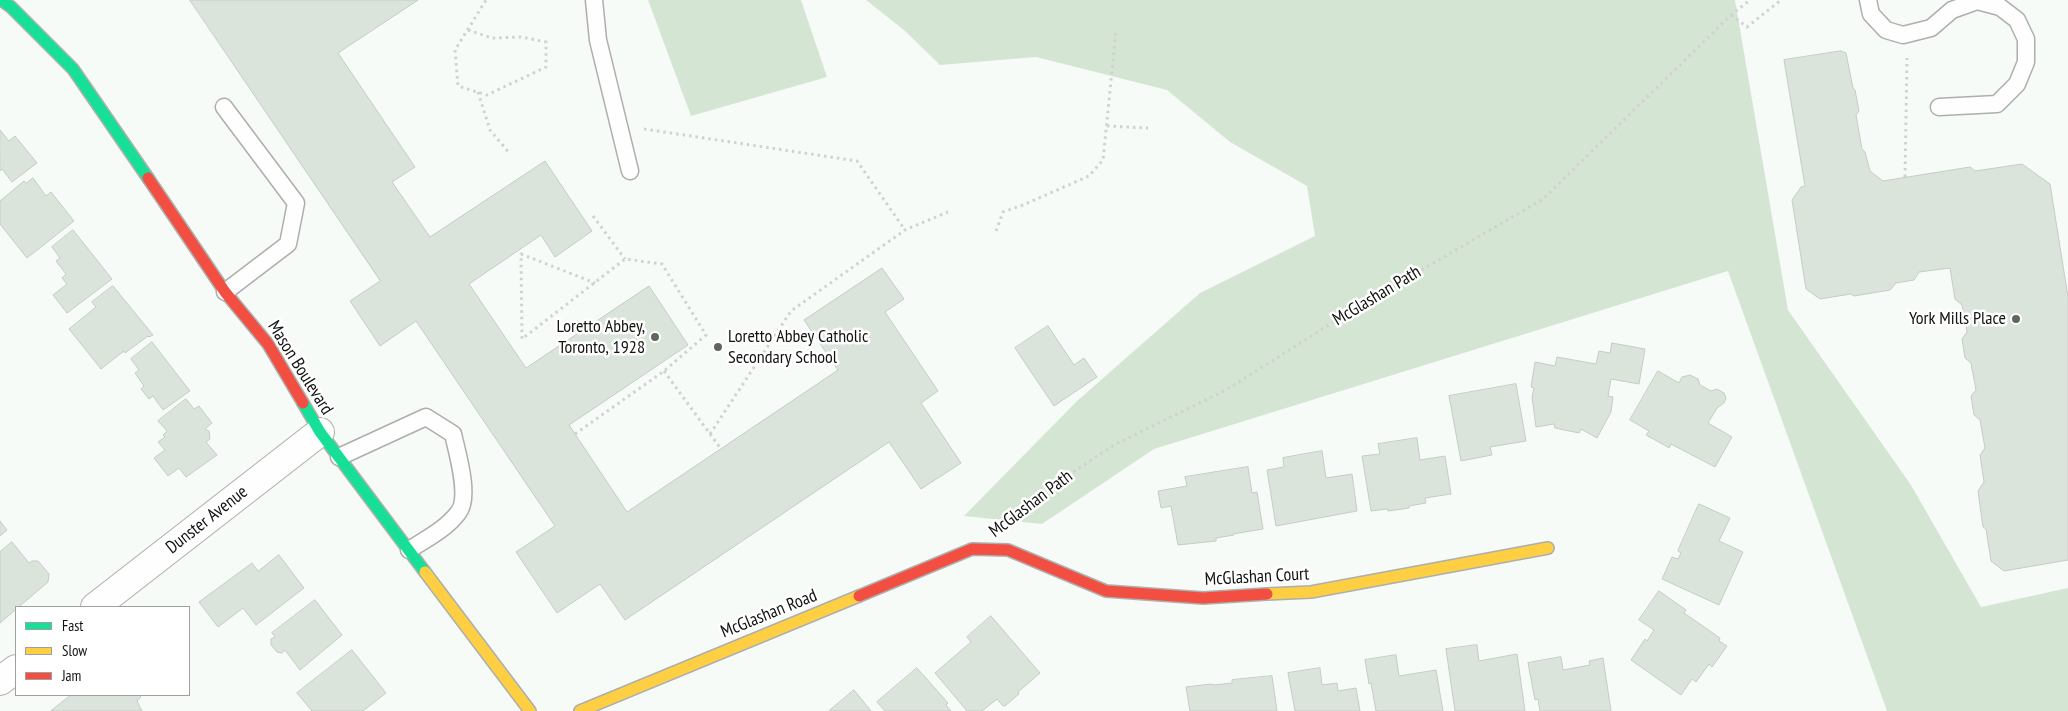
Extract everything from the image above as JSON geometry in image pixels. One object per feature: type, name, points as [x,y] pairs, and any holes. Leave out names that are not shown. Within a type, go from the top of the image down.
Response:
[{"type":"street","name":"Mason Boulevard","points":[[11,2],[73,69],[225,292],[268,344],[320,432],[530,711]]},
{"type":"street","name":"Dunster Avenue","points":[[96,606],[320,432]]},
{"type":"street","name":"McGlashan Court","points":[[972,549],[1008,550],[1106,591],[1203,598],[1311,592],[1548,548]]},
{"type":"street","name":"McGlashan Road","points":[[580,711],[972,549]]},
{"type":"street","points":[[0,682],[15,670]]},
{"type":"lane","points":[[594,0],[598,40],[630,172]]},
{"type":"lane","points":[[1868,0],[1872,14],[1886,30],[1904,35],[1932,28],[1952,10],[1977,1],[2000,7],[2017,20],[2026,39],[2026,62],[2017,84],[1997,104],[1939,107]]},
{"type":"lane","points":[[224,106],[296,203],[288,244],[225,292]]},
{"type":"lane","points":[[339,457],[426,417],[453,434],[464,481],[460,512],[442,530],[409,550]]},
{"type":"path","points":[[468,30],[492,38],[521,37],[546,42],[546,67],[487,95],[458,86],[455,50],[486,0]]},
{"type":"path","name":"McGlashan Path","points":[[972,549],[1013,512],[1114,445],[1226,390],[1346,314],[1543,199],[1730,15],[1750,0]]},
{"type":"path","points":[[1730,15],[1747,27],[1781,0]]},
{"type":"path","points":[[996,231],[1003,212],[1089,176],[1103,160],[1116,31]]},
{"type":"path","points":[[1904,35],[1907,48],[1904,177]]},
{"type":"path","points":[[478,92],[490,130],[510,154]]},
{"type":"path","points":[[619,125],[857,161],[905,230]]},
{"type":"path","points":[[1107,126],[1148,128]]},
{"type":"path","points":[[710,434],[791,311],[905,230],[948,212]]},
{"type":"path","points":[[593,216],[625,259]]},
{"type":"path","points":[[575,434],[664,371],[706,335],[662,264],[625,259],[522,339],[521,254],[594,282]]},
{"type":"path","points":[[664,371],[721,449]]},
{"type":"green space","points":[[648,0],[801,0],[827,77],[691,116]]},
{"type":"green space","points":[[866,0],[1735,0],[1788,310],[1911,485],[1981,607],[2068,588],[2068,711],[1887,711],[1728,271],[1154,449],[1042,524],[964,516],[1077,401],[1200,293],[1315,236],[1307,186],[1230,142],[1167,90],[1036,57],[940,65],[905,31]]},
{"type":"building","points":[[190,0],[418,0],[338,53],[415,167],[392,182],[430,237],[545,161],[592,231],[555,257],[541,235],[469,284],[526,368],[649,286],[688,345],[569,425],[627,512],[838,370],[804,320],[882,268],[904,299],[885,312],[938,391],[921,403],[961,463],[921,489],[889,442],[625,620],[600,584],[557,613],[516,552],[555,526],[416,321],[380,346],[350,301],[380,281]]},
{"type":"building","name":"York Mills Place","points":[[1841,51],[1846,53],[1855,90],[1859,111],[1856,115],[1862,149],[1865,152],[1870,171],[1883,181],[1970,167],[1975,171],[2022,164],[2050,184],[2068,297],[2068,560],[2004,571],[1991,561],[1986,529],[1983,527],[1978,491],[1984,482],[1980,455],[1985,448],[1980,420],[1974,415],[1971,396],[1976,390],[1971,363],[1965,358],[1962,339],[1967,332],[1962,305],[1955,299],[1950,268],[1919,272],[1914,280],[1896,283],[1890,290],[1854,296],[1851,294],[1820,299],[1806,289],[1792,200],[1801,187],[1805,186],[1784,60]]},
{"type":"building","points":[[0,130],[9,141],[15,136],[37,163],[12,182],[2,169],[0,171]]},
{"type":"building","points":[[33,178],[46,196],[51,192],[74,221],[27,258],[0,224],[0,201],[24,181],[26,183]]},
{"type":"building","points":[[73,230],[112,279],[67,313],[53,295],[67,284],[62,278],[66,274],[56,261],[60,258],[52,247]]},
{"type":"building","points":[[113,286],[153,335],[148,336],[125,353],[124,351],[101,369],[69,329],[96,307],[92,302]]},
{"type":"building","points":[[1048,326],[1074,365],[1084,358],[1097,377],[1054,406],[1015,348]]},
{"type":"building","points":[[152,342],[190,391],[163,410],[153,396],[149,399],[141,389],[144,386],[135,373],[139,370],[131,359]]},
{"type":"building","points":[[1612,343],[1645,349],[1639,384],[1611,379],[1608,396],[1613,397],[1611,412],[1597,438],[1581,429],[1579,433],[1555,428],[1554,424],[1536,427],[1532,397],[1534,388],[1531,387],[1535,362],[1555,366],[1557,357],[1596,364],[1599,351],[1610,353]]},
{"type":"building","points":[[1658,371],[1679,383],[1682,377],[1690,375],[1698,379],[1700,385],[1711,391],[1717,389],[1724,393],[1726,398],[1724,403],[1717,408],[1708,423],[1732,437],[1715,467],[1671,444],[1669,448],[1646,435],[1649,431],[1630,420]]},
{"type":"building","points":[[1516,384],[1526,441],[1490,447],[1492,455],[1461,461],[1449,396]]},
{"type":"building","points":[[186,399],[194,409],[199,406],[212,423],[205,429],[209,431],[210,439],[206,442],[217,455],[186,477],[179,468],[168,476],[154,458],[165,450],[158,442],[165,437],[163,435],[167,431],[158,421]]},
{"type":"building","points":[[1417,438],[1420,460],[1445,456],[1451,494],[1425,498],[1426,503],[1409,506],[1409,508],[1371,511],[1362,456],[1380,454],[1378,444]]},
{"type":"building","points":[[1322,451],[1326,478],[1352,474],[1357,511],[1276,526],[1267,470],[1284,467],[1283,458]]},
{"type":"building","points":[[1248,467],[1252,493],[1257,492],[1263,529],[1216,538],[1216,541],[1178,545],[1171,506],[1161,508],[1158,491],[1187,486],[1185,477]]},
{"type":"building","points":[[1699,504],[1730,518],[1719,541],[1743,552],[1719,605],[1662,579],[1672,557],[1678,559],[1681,553],[1678,551]]},
{"type":"building","points":[[0,521],[7,530],[0,536]]},
{"type":"building","points":[[12,542],[29,563],[38,561],[49,574],[48,582],[20,606],[15,606],[15,610],[0,623],[0,552]]},
{"type":"building","points":[[279,555],[304,588],[256,625],[243,608],[218,627],[199,602],[252,563],[258,571]]},
{"type":"building","points":[[1659,591],[1686,610],[1684,613],[1720,638],[1719,641],[1727,646],[1712,667],[1709,664],[1696,682],[1692,679],[1681,695],[1631,660],[1645,639],[1647,641],[1654,630],[1639,620]]},
{"type":"building","points":[[315,600],[342,635],[300,670],[285,650],[282,653],[277,652],[271,645],[271,639],[275,637],[272,633]]},
{"type":"building","points":[[991,616],[1040,673],[1005,706],[997,699],[982,711],[967,711],[935,673],[971,642],[967,637]]},
{"type":"building","points":[[1477,645],[1479,661],[1517,654],[1525,711],[1455,711],[1446,649]]},
{"type":"building","points":[[352,650],[386,693],[363,711],[312,711],[297,693]]},
{"type":"building","points":[[1396,655],[1399,676],[1436,670],[1443,711],[1376,711],[1365,660]]},
{"type":"building","points":[[1561,657],[1563,670],[1590,665],[1589,661],[1603,658],[1611,711],[1540,711],[1538,699],[1535,700],[1528,663]]},
{"type":"building","points":[[917,668],[948,703],[946,705],[951,711],[885,711],[877,702]]},
{"type":"building","points":[[1320,668],[1322,685],[1337,683],[1338,691],[1356,688],[1360,711],[1295,711],[1288,673]]},
{"type":"building","points":[[1272,676],[1277,711],[1190,711],[1186,687],[1232,683],[1232,680]]},
{"type":"building","points":[[854,690],[871,711],[829,711]]},
{"type":"building","points":[[70,696],[141,697],[137,701],[142,711],[51,711]]},
{"type":"traffic: fast","points":[[1,0],[11,7],[73,69],[148,178]]},
{"type":"traffic: fast","points":[[303,403],[320,432],[425,572]]},
{"type":"traffic: slow","points":[[1267,594],[1311,592],[1548,548]]},
{"type":"traffic: slow","points":[[425,572],[530,711]]},
{"type":"traffic: slow","points":[[580,711],[859,596]]},
{"type":"traffic: jam","points":[[148,178],[225,292],[268,344],[303,403]]},
{"type":"traffic: jam","points":[[859,596],[972,549],[1008,550],[1106,591],[1203,598],[1267,594]]},
{"type":"place","name":"York Mills Place","points":[[2016,319]]},
{"type":"place","name":"Loretto Abbey, Toronto, 1928","points":[[655,337]]},
{"type":"place","name":"Loretto Abbey Catholic Secondary School","points":[[718,347]]}]
